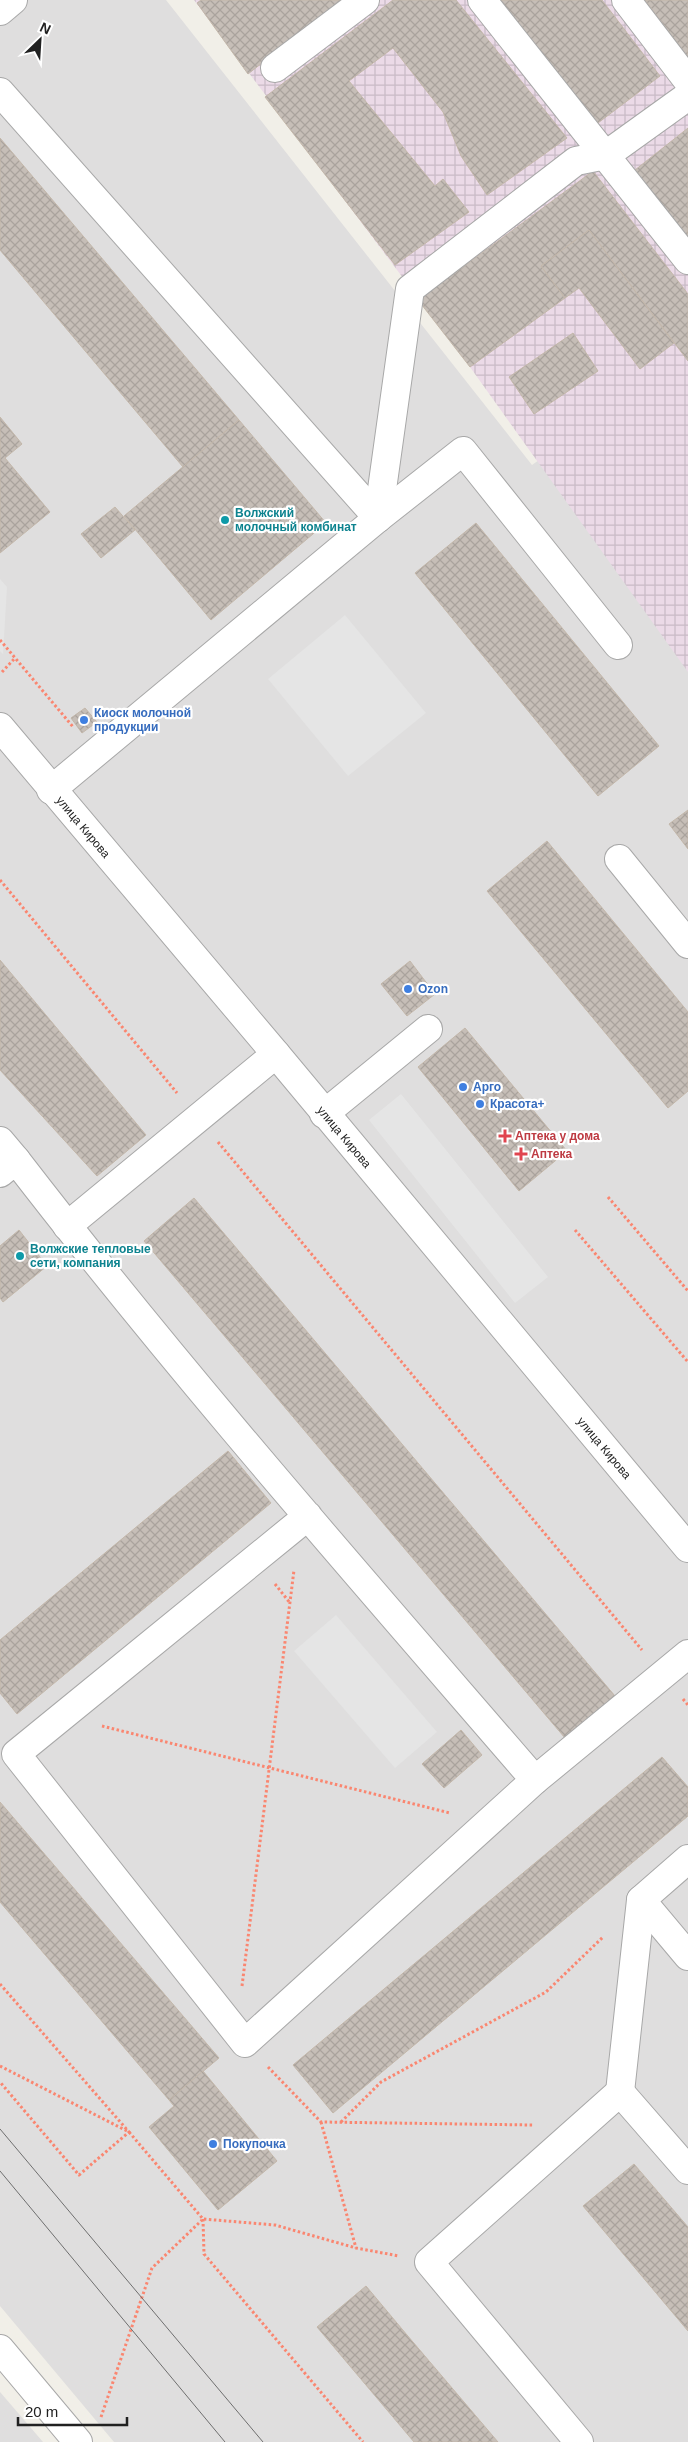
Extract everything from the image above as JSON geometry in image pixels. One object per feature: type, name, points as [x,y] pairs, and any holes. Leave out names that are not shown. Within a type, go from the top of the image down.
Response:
[{"type":"street","points":[[0,10],[13,0]]},
{"type":"street","points":[[275,68],[364,0]]},
{"type":"street","points":[[482,0],[688,260]]},
{"type":"street","points":[[626,0],[688,81]]},
{"type":"street","points":[[0,92],[378,518]]},
{"type":"street","points":[[378,518],[410,289],[576,161],[606,155],[688,96]]},
{"type":"street","points":[[51,790],[378,518],[462,451],[618,645]]},
{"type":"street","name":"улица Кирова","points":[[0,727],[51,790],[276,1054],[324,1114],[688,1548]]},
{"type":"street","points":[[619,859],[688,944]]},
{"type":"street","points":[[324,1114],[428,1029]]},
{"type":"street","points":[[67,1226],[197,1117],[276,1054]]},
{"type":"street","points":[[5,1158],[67,1226],[304,1519],[535,1780]]},
{"type":"street","points":[[304,1519],[63,1716],[8,1745],[241,2037],[535,1780],[688,1654]]},
{"type":"street","points":[[579,2442],[429,2262],[620,2092],[641,1900],[688,1859]]},
{"type":"street","points":[[641,1900],[688,1956]]},
{"type":"street","points":[[620,2092],[688,2170]]},
{"type":"street","points":[[0,2349],[78,2442]]},
{"type":"path","points":[[0,640],[95,753]]},
{"type":"path","points":[[2,672],[15,658]]},
{"type":"path","points":[[0,880],[688,1705]]},
{"type":"path","points":[[608,1197],[688,1291]]},
{"type":"path","points":[[575,1230],[688,1362]]},
{"type":"path","points":[[304,1519],[270,1768],[241,2037],[321,2122],[356,2248]]},
{"type":"path","points":[[63,1716],[488,1822]]},
{"type":"path","points":[[341,2122],[381,2082],[546,1992],[641,1900]]},
{"type":"path","points":[[0,1984],[203,2219],[204,2254],[362,2442]]},
{"type":"path","points":[[0,2066],[129,2132]]},
{"type":"path","points":[[0,2082],[79,2174],[129,2132]]},
{"type":"path","points":[[321,2122],[580,2126]]},
{"type":"path","points":[[101,2417],[152,2268],[203,2219],[275,2225],[356,2248],[429,2262]]},
{"type":"shaded area","points":[[0,0],[166,0],[532,465],[676,362],[688,378],[688,2442],[114,2442],[0,2306]]},
{"type":"shaded area","points":[[194,0],[688,0],[688,672],[470,367]]},
{"type":"shaded area","points":[[0,579],[7,587],[3,654],[0,651]]},
{"type":"shaded area","points":[[345,615],[426,713],[348,776],[268,679]]},
{"type":"shaded area","points":[[401,1094],[548,1277],[515,1303],[369,1120]]},
{"type":"shaded area","points":[[336,1615],[437,1732],[395,1768],[294,1651]]},
{"type":"shaded area","points":[[0,2392],[43,2442],[0,2442]]},
{"type":"building","points":[[201,0],[342,0],[248,74],[197,3]]},
{"type":"building","points":[[393,0],[456,0],[567,138],[487,195],[461,156],[443,112],[393,48],[349,81],[435,186],[443,179],[469,212],[395,265],[265,97]]},
{"type":"building","points":[[495,0],[602,0],[660,76],[594,126]]},
{"type":"building","points":[[645,0],[688,0],[688,57]]},
{"type":"building","points":[[688,128],[688,249],[630,174]]},
{"type":"building","points":[[0,138],[239,420],[183,467],[0,250]]},
{"type":"building","points":[[593,171],[688,294],[688,361],[589,230],[541,266],[565,298],[470,367],[418,300]]},
{"type":"building","points":[[589,230],[674,343],[640,369],[579,288],[565,298],[541,266]]},
{"type":"building","points":[[573,333],[598,371],[534,414],[509,377]]},
{"type":"building","points":[[0,417],[22,444],[5,458],[50,512],[0,553]]},
{"type":"building","name":"Волжский молочный комбинат","points":[[239,420],[326,523],[211,620],[124,516]]},
{"type":"building","points":[[115,507],[135,530],[101,558],[81,534]]},
{"type":"building","points":[[476,523],[659,746],[598,796],[415,573]]},
{"type":"building","name":"Киоск молочной продукции","points":[[85,708],[97,722],[82,733],[71,718]]},
{"type":"building","points":[[688,810],[688,849],[669,824]]},
{"type":"building","points":[[547,841],[688,1012],[688,1091],[668,1108],[487,891]]},
{"type":"building","points":[[0,960],[146,1135],[97,1176],[0,1070]]},
{"type":"building","name":"Ozon","points":[[410,961],[435,994],[407,1016],[381,984]]},
{"type":"building","points":[[465,1028],[567,1151],[519,1191],[418,1067]]},
{"type":"building","points":[[194,1198],[615,1696],[565,1738],[144,1241]]},
{"type":"building","name":"Волжские тепловые сети, компания","points":[[19,1230],[47,1266],[3,1302],[0,1298],[0,1246]]},
{"type":"building","points":[[228,1451],[271,1503],[17,1714],[0,1693],[0,1640]]},
{"type":"building","points":[[461,1730],[482,1755],[444,1788],[422,1764]]},
{"type":"building","points":[[662,1757],[688,1787],[688,1816],[333,2113],[293,2065]]},
{"type":"building","points":[[0,1802],[219,2058],[169,2100],[0,1902]]},
{"type":"building","name":"Покупочка","points":[[203,2071],[277,2161],[218,2210],[149,2127],[174,2106],[169,2100]]},
{"type":"building","points":[[634,2164],[688,2227],[688,2331],[583,2206]]},
{"type":"building","points":[[366,2286],[498,2442],[414,2442],[317,2327]]},
{"type":"tram line","points":[[0,2129],[263,2442]]},
{"type":"tram line","points":[[0,2171],[225,2442]]},
{"type":"place","name":"Волжский молочный комбинат","points":[[225,520]]},
{"type":"place","name":"Киоск молочной продукции","points":[[84,720]]},
{"type":"place","name":"Ozon","points":[[408,989]]},
{"type":"place","name":"Арго","points":[[463,1087]]},
{"type":"place","name":"Красота+","points":[[480,1104]]},
{"type":"place","name":"Аптека у дома","points":[[505,1136]]},
{"type":"place","name":"Аптека","points":[[521,1154]]},
{"type":"place","name":"Волжские тепловые сети, компания","points":[[20,1256]]},
{"type":"place","name":"Покупочка","points":[[213,2144]]}]
